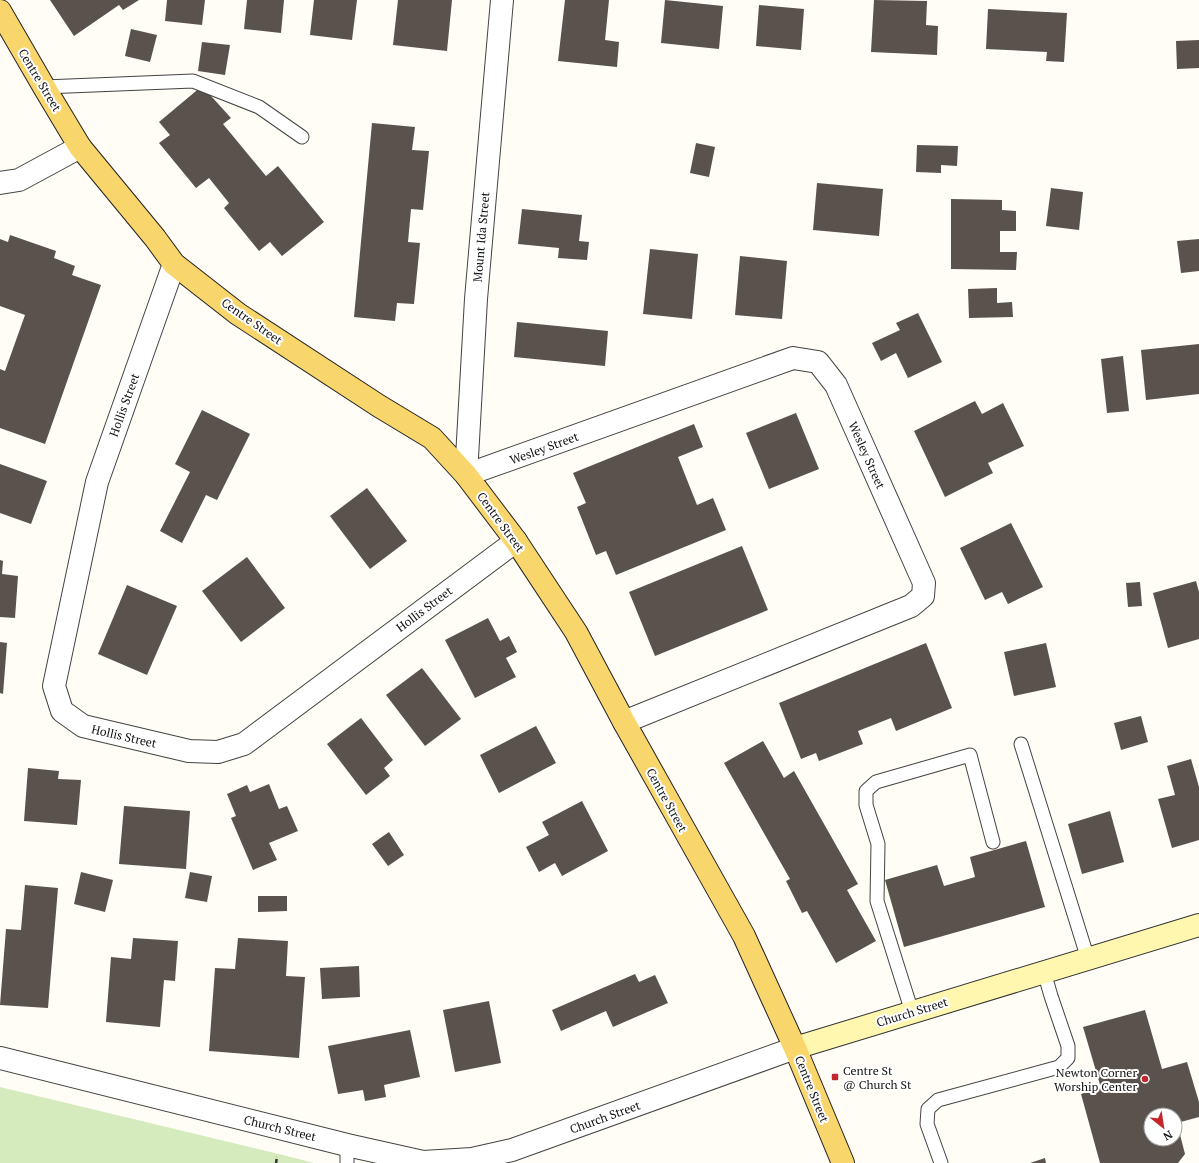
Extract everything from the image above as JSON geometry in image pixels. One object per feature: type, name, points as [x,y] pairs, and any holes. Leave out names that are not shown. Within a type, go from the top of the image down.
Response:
[{"type":"main road","name":"Centre Street","points":[[0,11],[80,147],[155,238],[174,264],[238,314],[379,406],[432,438],[466,475],[516,541],[576,632],[624,722],[744,936],[795,1048],[843,1163]]},
{"type":"main road","name":"Church Street","points":[[795,1048],[1199,925]]},
{"type":"street","name":"Mount Ida Street","points":[[466,475],[476,299],[502,0]]},
{"type":"street","points":[[0,183],[19,180],[80,147]]},
{"type":"street","name":"Hollis Street","points":[[174,264],[97,482],[54,686],[62,711],[83,726],[189,751],[218,752],[244,744],[516,541]]},
{"type":"street","name":"Wesley Street","points":[[466,475],[793,358],[818,362],[836,385],[924,583],[923,596],[912,606],[624,722]]},
{"type":"street","name":"Church Street","points":[[0,1058],[347,1154],[423,1162],[472,1159],[519,1147],[795,1048]]},
{"type":"lane","points":[[44,87],[193,81],[259,107],[302,137]]},
{"type":"lane","points":[[1021,744],[1088,959]]},
{"type":"lane","points":[[912,1012],[877,901],[878,844],[866,805],[866,791],[876,782],[970,755],[993,842]]},
{"type":"lane","points":[[941,1163],[927,1124],[928,1109],[938,1100],[1059,1067],[1068,1058],[1068,1046],[1044,972]]},
{"type":"green space","points":[[0,1087],[291,1157],[314,1163],[0,1163]]},
{"type":"building","points":[[50,0],[139,0],[123,10],[119,5],[74,36]]},
{"type":"building","points":[[167,0],[205,0],[202,25],[165,21]]},
{"type":"building","points":[[247,0],[284,0],[281,33],[244,29]]},
{"type":"building","points":[[314,0],[357,0],[352,40],[310,35]]},
{"type":"building","points":[[398,0],[452,0],[447,51],[393,45]]},
{"type":"building","points":[[565,0],[609,0],[605,40],[619,42],[617,67],[558,61]]},
{"type":"building","points":[[665,0],[723,6],[719,49],[661,43]]},
{"type":"building","points":[[874,0],[927,1],[926,25],[938,26],[937,55],[871,52]]},
{"type":"building","points":[[759,5],[804,9],[801,50],[756,46]]},
{"type":"building","points":[[988,9],[1067,13],[1064,62],[1046,61],[1047,52],[986,49]]},
{"type":"building","points":[[131,29],[157,35],[150,62],[125,56]]},
{"type":"building","points":[[1199,40],[1199,68],[1177,69],[1176,41]]},
{"type":"building","points":[[202,42],[230,45],[225,75],[198,71]]},
{"type":"building","points":[[202,86],[231,118],[223,124],[266,176],[278,166],[324,222],[282,256],[270,242],[259,251],[224,208],[229,203],[209,178],[196,188],[159,143],[170,135],[159,122]]},
{"type":"building","points":[[372,123],[415,127],[412,150],[429,151],[423,210],[411,209],[408,242],[420,243],[414,304],[397,303],[395,321],[354,317]]},
{"type":"building","points":[[696,143],[715,147],[709,177],[690,173]]},
{"type":"building","points":[[917,145],[958,146],[957,166],[941,165],[941,173],[916,172]]},
{"type":"building","points":[[817,183],[883,189],[879,236],[813,230]]},
{"type":"building","points":[[1051,188],[1083,192],[1079,230],[1046,226]]},
{"type":"building","points":[[951,199],[1002,200],[1002,210],[1016,211],[1016,231],[1000,231],[1000,252],[1017,252],[1016,270],[951,269]]},
{"type":"building","points":[[522,209],[582,215],[579,241],[589,242],[587,260],[558,258],[559,248],[518,244]]},
{"type":"building","points":[[10,235],[56,251],[54,258],[75,266],[72,275],[101,285],[45,444],[0,428],[0,369],[5,371],[25,315],[0,306],[0,239],[8,242]]},
{"type":"building","points":[[1199,239],[1199,271],[1181,273],[1177,241]]},
{"type":"building","points":[[650,249],[698,254],[692,319],[643,314]]},
{"type":"building","points":[[740,256],[787,261],[782,319],[735,315]]},
{"type":"building","points":[[997,288],[997,303],[1012,302],[1013,317],[969,318],[968,289]]},
{"type":"building","points":[[918,313],[942,362],[908,378],[896,353],[881,361],[872,343],[900,330],[896,323]]},
{"type":"building","points":[[517,322],[608,331],[605,366],[514,357]]},
{"type":"building","points":[[1199,344],[1199,394],[1146,400],[1141,350]]},
{"type":"building","points":[[1123,356],[1129,411],[1107,413],[1101,359]]},
{"type":"building","points":[[975,401],[982,414],[1003,403],[1024,446],[988,463],[993,473],[945,497],[914,431]]},
{"type":"building","points":[[202,410],[250,434],[217,500],[206,495],[182,543],[160,531],[190,472],[175,464]]},
{"type":"building","points":[[796,413],[819,469],[769,489],[746,433]]},
{"type":"building","points":[[694,424],[703,447],[678,457],[697,505],[713,498],[726,530],[616,575],[606,551],[596,555],[577,507],[586,503],[573,473]]},
{"type":"building","points":[[0,464],[47,481],[31,524],[0,513]]},
{"type":"building","points":[[367,488],[407,541],[370,569],[330,516]]},
{"type":"building","points":[[1011,523],[1043,587],[1008,604],[1002,592],[985,600],[960,548]]},
{"type":"building","points":[[742,546],[768,610],[655,656],[629,592]]},
{"type":"building","points":[[247,557],[285,608],[241,642],[202,591]]},
{"type":"building","points":[[0,560],[3,561],[2,574],[18,576],[15,618],[0,617]]},
{"type":"building","points":[[1196,581],[1199,592],[1199,639],[1168,648],[1153,593]]},
{"type":"building","points":[[1140,582],[1142,606],[1128,607],[1126,583]]},
{"type":"building","points":[[127,585],[177,606],[147,675],[98,654]]},
{"type":"building","points":[[488,618],[500,641],[509,636],[517,652],[506,658],[516,677],[475,698],[445,640]]},
{"type":"building","points":[[0,642],[7,643],[3,694],[0,693]]},
{"type":"building","points":[[926,643],[952,708],[896,731],[891,718],[858,731],[863,744],[819,761],[816,753],[801,759],[779,703]]},
{"type":"building","points":[[1046,643],[1056,687],[1014,696],[1004,652]]},
{"type":"building","points":[[422,668],[461,719],[425,746],[386,695]]},
{"type":"building","points":[[1141,716],[1148,742],[1121,750],[1114,723]]},
{"type":"building","points":[[361,718],[393,760],[384,768],[390,776],[366,795],[327,744]]},
{"type":"building","points":[[536,726],[556,763],[499,793],[480,755]]},
{"type":"building","points":[[763,741],[784,778],[794,771],[858,884],[847,890],[876,941],[836,963],[807,911],[802,913],[786,881],[790,879],[724,763]]},
{"type":"building","points":[[1191,759],[1199,787],[1199,840],[1172,848],[1158,799],[1175,795],[1167,766]]},
{"type":"building","points":[[28,768],[59,771],[58,779],[81,780],[77,825],[24,821]]},
{"type":"building","points":[[269,784],[279,809],[287,806],[298,831],[269,843],[277,860],[253,870],[231,818],[236,816],[227,794],[247,785],[250,792]]},
{"type":"building","points":[[582,801],[608,851],[562,876],[555,863],[539,872],[526,847],[549,835],[542,822]]},
{"type":"building","points":[[124,806],[190,811],[186,869],[119,864]]},
{"type":"building","points":[[1110,811],[1124,862],[1082,874],[1068,824]]},
{"type":"building","points":[[389,832],[404,855],[388,866],[372,844]]},
{"type":"building","points":[[1026,841],[1045,907],[904,947],[885,880],[937,865],[944,886],[975,877],[970,857]]},
{"type":"building","points":[[81,872],[113,880],[105,912],[74,904]]},
{"type":"building","points":[[190,872],[212,876],[207,902],[185,898]]},
{"type":"building","points":[[25,885],[58,888],[48,1008],[0,1005],[6,929],[21,930]]},
{"type":"building","points":[[258,896],[287,896],[287,911],[258,912]]},
{"type":"building","points":[[133,938],[178,941],[175,981],[164,980],[160,1027],[106,1022],[111,957],[131,959]]},
{"type":"building","points":[[238,938],[288,941],[286,976],[305,977],[299,1058],[209,1051],[215,968],[235,969]]},
{"type":"building","points":[[359,966],[360,997],[322,999],[320,968]]},
{"type":"building","points":[[635,974],[639,982],[655,975],[668,1003],[613,1027],[606,1011],[561,1031],[552,1010]]},
{"type":"building","points":[[489,1001],[501,1063],[455,1072],[443,1010]]},
{"type":"building","name":"Newton Corner Worship Center","points":[[1145,1010],[1162,1069],[1187,1062],[1199,1102],[1199,1117],[1183,1121],[1183,1107],[1143,1107],[1143,1147],[1183,1146],[1185,1154],[1178,1163],[1100,1163],[1081,1094],[1101,1088],[1083,1027]]},
{"type":"building","points":[[410,1030],[420,1077],[384,1085],[386,1097],[365,1101],[363,1090],[338,1094],[328,1046]]},
{"type":"building","points":[[1045,1158],[1046,1163],[1030,1163]]},
{"type":"place","name":"Centre St @ Church St","points":[[835,1077]]},
{"type":"place","name":"Newton Corner Worship Center","points":[[1145,1079]]}]
